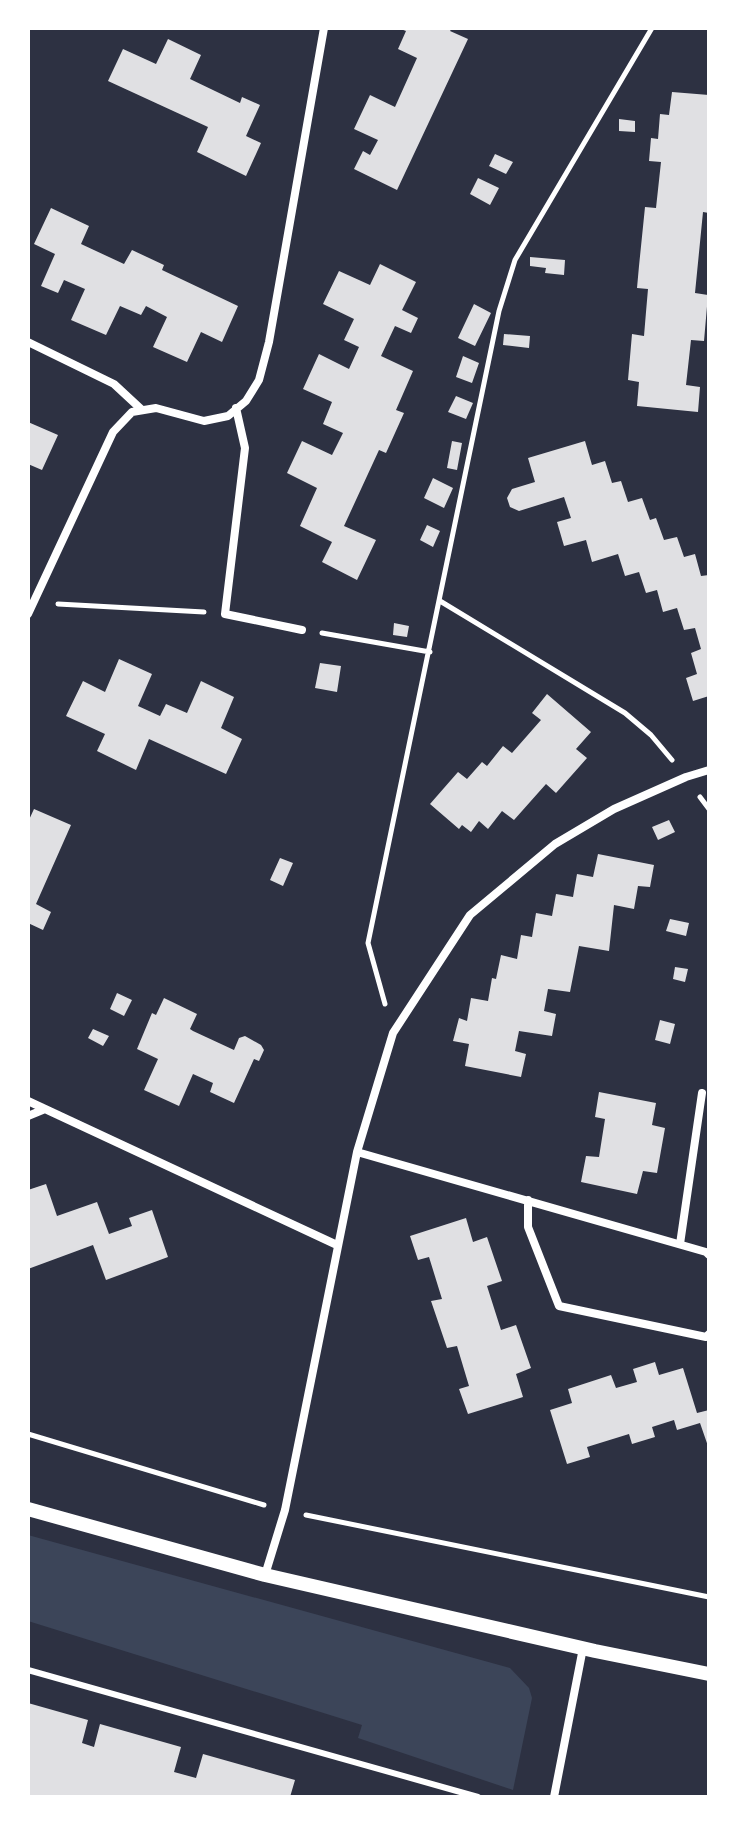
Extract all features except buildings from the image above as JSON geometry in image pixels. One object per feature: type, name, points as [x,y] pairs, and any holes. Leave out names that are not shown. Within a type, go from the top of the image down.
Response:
[{"type":"street","points":[[28,614],[113,432],[132,412],[156,408],[204,421],[228,416],[246,401],[259,380],[269,342],[324,28]]},
{"type":"street","points":[[28,342],[114,384],[142,410]]},
{"type":"street","points":[[236,408],[245,448],[225,614],[302,630]]},
{"type":"street","points":[[265,1575],[285,1510],[357,1152],[393,1033],[470,915],[555,844],[614,809],[709,770]]},
{"type":"street","points":[[680,1244],[702,1093]]},
{"type":"street","points":[[28,1101],[337,1245]]},
{"type":"street","points":[[28,1116],[45,1109]]},
{"type":"street","points":[[357,1152],[680,1244],[709,1255]]},
{"type":"street","points":[[528,1200],[528,1227],[559,1306],[706,1337],[709,1334]]},
{"type":"street","points":[[28,1509],[265,1575],[709,1674]]},
{"type":"street","points":[[554,1797],[583,1648]]},
{"type":"lane","points":[[28,1670],[478,1797]]},
{"type":"path","points":[[393,1033],[368,943],[499,311],[515,260],[652,28]]},
{"type":"path","points":[[440,601],[625,713],[651,735],[709,809]]},
{"type":"path","points":[[33,603],[225,614]]},
{"type":"path","points":[[302,630],[430,652]]},
{"type":"path","points":[[28,1434],[267,1506]]},
{"type":"path","points":[[300,1513],[321,1520],[709,1597]]},
{"type":"shaded area","points":[[28,1535],[510,1668],[529,1688],[532,1698],[513,1790],[358,1738],[362,1725],[28,1621]]}]
